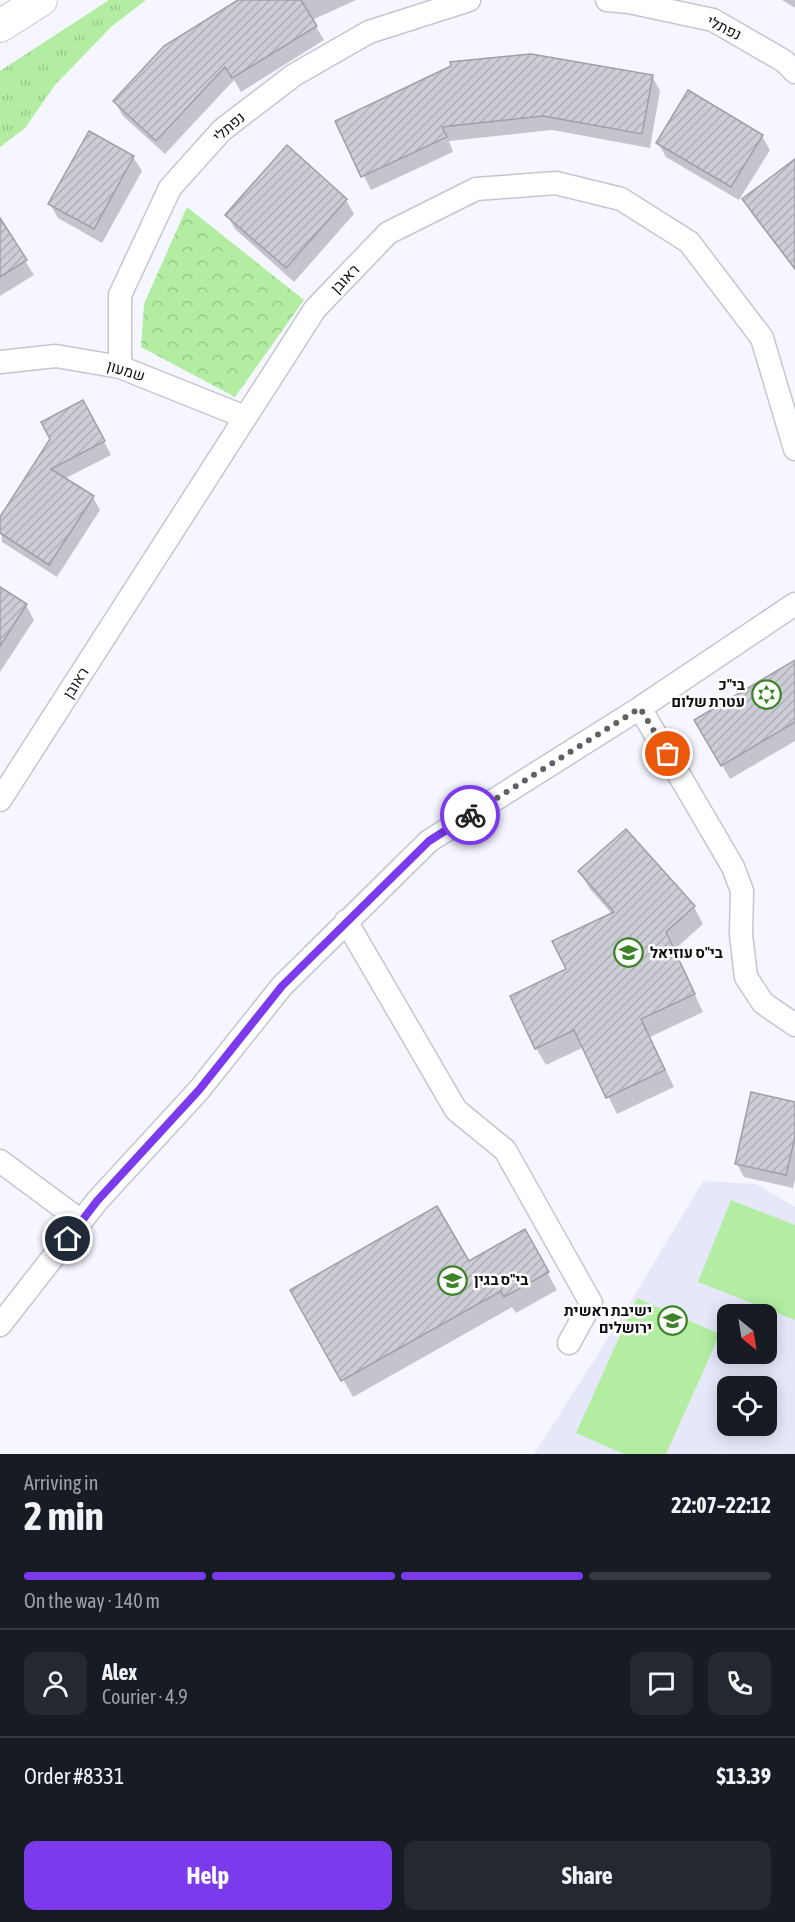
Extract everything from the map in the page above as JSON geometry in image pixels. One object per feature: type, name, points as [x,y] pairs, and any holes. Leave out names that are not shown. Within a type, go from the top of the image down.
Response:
[{"type":"main road","points":[[0,26],[41,0]]},
{"type":"street","name":"נפתלי","points":[[120,367],[120,295],[170,188],[222,130],[294,75],[369,32],[469,0]]},
{"type":"street","name":"נפתלי","points":[[607,0],[629,2],[713,20],[784,61],[795,72]]},
{"type":"street","name":"ראובן","points":[[0,800],[315,309],[388,233],[476,189],[556,183],[621,199],[689,242],[762,338],[795,449]]},
{"type":"street","name":"שמעון","points":[[0,362],[56,356],[120,367],[245,417]]},
{"type":"street","points":[[0,1325],[97,1201],[199,1090],[282,986],[429,841],[640,708],[795,604]]},
{"type":"street","points":[[640,708],[733,867],[742,891],[741,935],[746,977],[763,1003],[795,1025]]},
{"type":"street","points":[[346,921],[456,1110],[505,1150],[591,1303],[569,1343]]},
{"type":"street","points":[[0,1161],[81,1221]]},
{"type":"shaded area","name":"ישיבת ראשית ירושלים","points":[[703,1181],[756,1184],[795,1207],[795,1454],[534,1454],[616,1326]]},
{"type":"green space","points":[[109,0],[146,0],[112,26],[55,85],[25,128],[0,147],[0,71]]},
{"type":"green space","points":[[187,207],[304,300],[235,397],[141,347],[144,304]]},
{"type":"green space","points":[[731,1200],[795,1225],[795,1320],[777,1313],[777,1304],[754,1304],[698,1282]]},
{"type":"green space","points":[[637,1298],[717,1333],[717,1341],[666,1454],[624,1454],[576,1433]]},
{"type":"building","points":[[238,0],[301,0],[317,26],[232,78],[225,67],[156,141],[113,101],[164,46]]},
{"type":"building","points":[[531,54],[653,75],[642,134],[543,116],[442,127],[447,137],[361,177],[335,121],[451,66],[450,62]]},
{"type":"building","points":[[688,90],[763,135],[731,187],[656,143]]},
{"type":"building","points":[[89,131],[134,156],[94,229],[48,204]]},
{"type":"building","points":[[287,145],[347,199],[286,268],[225,215]]},
{"type":"building","points":[[795,159],[795,269],[742,199]]},
{"type":"building","points":[[0,218],[27,260],[0,277]]},
{"type":"building","points":[[83,400],[105,441],[51,469],[94,496],[49,565],[0,533],[0,517],[50,439],[41,422]]},
{"type":"building","points":[[0,587],[27,604],[0,646]]},
{"type":"building","name":"בי\"כ עטרת שלום","points":[[795,660],[795,722],[721,766],[694,720]]},
{"type":"building","points":[[626,829],[695,906],[666,932],[695,994],[641,1019],[665,1070],[606,1098],[574,1030],[535,1049],[510,996],[566,969],[552,941],[614,912],[578,871]]},
{"type":"building","points":[[751,1092],[795,1102],[795,1137],[786,1175],[735,1164]]},
{"type":"building","points":[[437,1206],[469,1261],[525,1229],[549,1272],[504,1297],[501,1291],[341,1381],[290,1290]]},
{"type":"way so far","points":[[470,815],[640,708],[668,754]]},
{"type":"place","name":"בי\"כ עטרת שלום","points":[[766,694]]},
{"type":"place","name":"בי\"ס עוזיאל","points":[[629,953]]},
{"type":"place","name":"בי\"ס בגין","points":[[453,1280]]},
{"type":"place","name":"ישיבת ראשית ירושלים","points":[[673,1320]]},
{"type":"route","points":[[68,1239],[97,1201],[199,1090],[282,986],[429,841],[470,815]]}]
